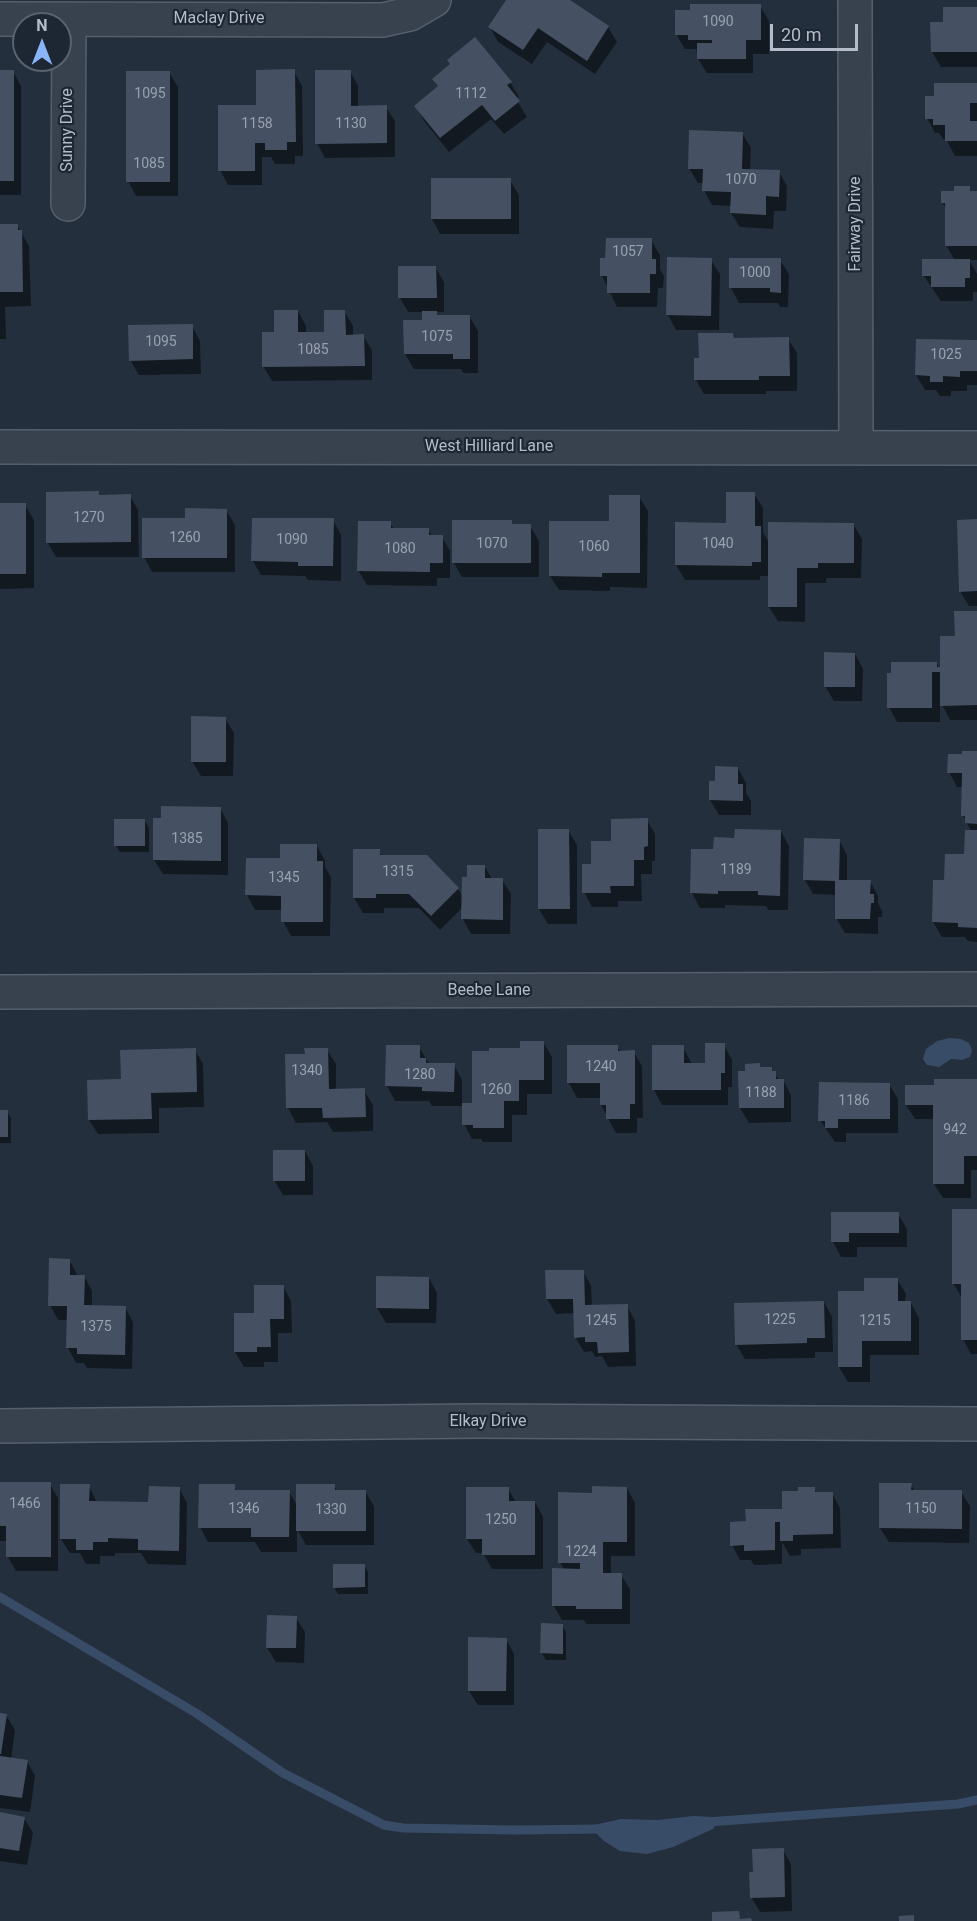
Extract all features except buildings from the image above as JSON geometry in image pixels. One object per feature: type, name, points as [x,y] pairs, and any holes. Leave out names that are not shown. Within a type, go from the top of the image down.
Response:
[{"type":"street","name":"Maclay Drive","points":[[72,20],[383,20],[410,14],[434,0]]},
{"type":"street","name":"Fairway Drive","points":[[855,0],[856,448]]},
{"type":"street","name":"Sunny Drive","points":[[68,204],[69,72]]},
{"type":"street","name":"West Hilliard Lane","points":[[0,447],[977,448]]},
{"type":"street","name":"Beebe Lane","points":[[0,992],[977,989]]},
{"type":"street","name":"Elkay Drive","points":[[0,1426],[478,1421],[977,1424]]},
{"type":"water","points":[[950,1038],[961,1039],[969,1043],[972,1050],[970,1057],[962,1060],[951,1059],[939,1067],[927,1065],[923,1059],[926,1049],[937,1041]]},
{"type":"water","points":[[693,1816],[713,1817],[718,1821],[713,1829],[673,1847],[647,1854],[620,1851],[604,1841],[592,1829],[594,1825],[621,1819],[658,1820]]},
{"type":"waterway","points":[[0,1597],[196,1713],[283,1773],[384,1825],[403,1828],[603,1829]]},
{"type":"waterway","points":[[707,1822],[958,1804],[977,1800]]}]
